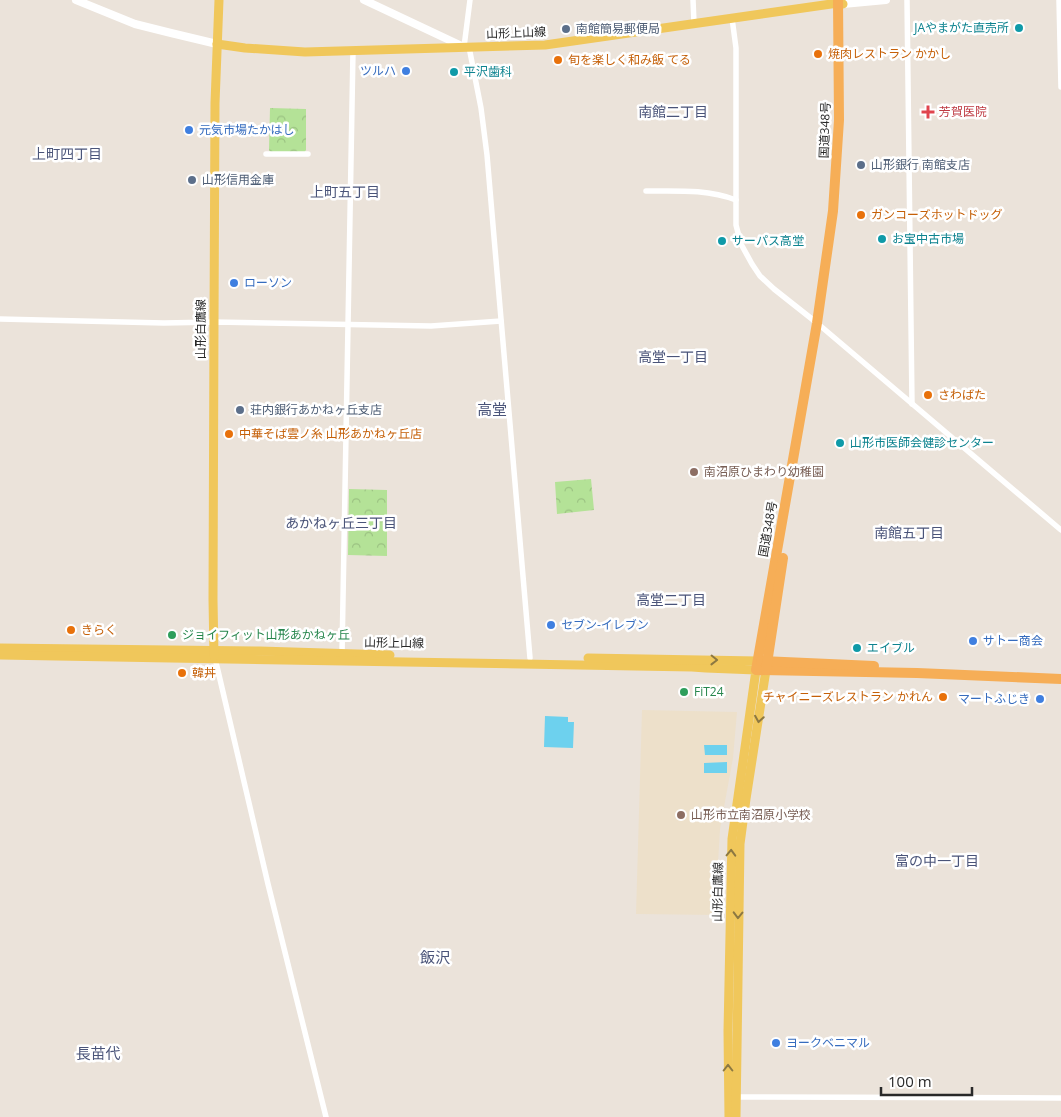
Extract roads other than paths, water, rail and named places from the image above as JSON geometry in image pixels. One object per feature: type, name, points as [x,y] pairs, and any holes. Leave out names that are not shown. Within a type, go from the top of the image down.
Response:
[{"type":"highway","name":"国道348号","points":[[762,666],[819,325],[833,211],[839,120],[841,2]]},
{"type":"highway","points":[[762,666],[1061,672]]},
{"type":"highway","points":[[762,666],[1061,679]]},
{"type":"main road","name":"山形白鷹線","points":[[214,654],[214,322],[219,0]]},
{"type":"main road","name":"山形上山線","points":[[217,44],[305,52],[545,45],[841,2]]},
{"type":"main road","name":"山形上山線","points":[[0,648],[706,668],[762,666]]},
{"type":"main road","name":"山形上山線","points":[[0,655],[342,654],[762,666]]},
{"type":"main road","name":"山形白鷹線","points":[[736,1117],[732,1097],[729,946],[732,839],[762,666]]},
{"type":"main road","name":"山形白鷹線","points":[[728,1117],[732,1097]]},
{"type":"street","points":[[76,0],[135,24],[217,44]]},
{"type":"street","points":[[364,0],[466,46]]},
{"type":"street","points":[[470,0],[466,46],[480,108],[487,155],[530,658]]},
{"type":"street","points":[[693,0],[694,24]]},
{"type":"street","points":[[841,2],[886,0]]},
{"type":"street","points":[[907,0],[912,404]]},
{"type":"street","points":[[1059,0],[1061,87]]},
{"type":"street","points":[[732,18],[736,48],[736,225],[741,244],[752,264],[760,276],[774,289],[1061,530]]},
{"type":"street","points":[[342,654],[353,51]]},
{"type":"street","points":[[266,154],[308,154]]},
{"type":"street","points":[[646,192],[705,191],[736,200]]},
{"type":"street","points":[[0,319],[431,326],[501,321]]},
{"type":"street","points":[[214,654],[268,884],[326,1117]]},
{"type":"street","points":[[732,1097],[1061,1098]]},
{"type":"water","points":[[545,716],[568,717],[568,722],[574,722],[573,748],[544,747]]},
{"type":"water","points":[[704,745],[727,745],[727,755],[705,755]]},
{"type":"water","points":[[727,762],[727,773],[704,773],[704,763]]},
{"type":"place","name":"JAやまがた直売所","points":[[1019,28]]},
{"type":"place","name":"南館簡易郵便局","points":[[566,29]]},
{"type":"place","name":"焼肉レストラン かかし","points":[[818,54]]},
{"type":"place","name":"旬を楽しく和み飯 てる","points":[[558,60]]},
{"type":"place","name":"ツルハ","points":[[406,71]]},
{"type":"place","name":"平沢歯科","points":[[454,72]]},
{"type":"place","name":"芳賀医院","points":[[928,112]]},
{"type":"place","name":"元気市場たかはし","points":[[189,130]]},
{"type":"place","name":"山形銀行 南館支店","points":[[861,165]]},
{"type":"place","name":"山形信用金庫","points":[[192,180]]},
{"type":"place","name":"ガンコーズホットドッグ","points":[[861,215]]},
{"type":"place","name":"お宝中古市場","points":[[882,239]]},
{"type":"place","name":"サーパス高堂","points":[[722,241]]},
{"type":"place","name":"ローソン","points":[[234,283]]},
{"type":"place","name":"さわばた","points":[[928,395]]},
{"type":"place","name":"荘内銀行あかねヶ丘支店","points":[[240,410]]},
{"type":"place","name":"中華そば雲ノ糸 山形あかねヶ丘店","points":[[229,434]]},
{"type":"place","name":"山形市医師会健診センター","points":[[840,443]]},
{"type":"place","name":"南沼原ひまわり幼稚園","points":[[694,472]]},
{"type":"place","name":"セブン-イレブン","points":[[551,625]]},
{"type":"place","name":"きらく","points":[[71,630]]},
{"type":"place","name":"ジョイフィット山形あかねヶ丘","points":[[172,635]]},
{"type":"place","name":"サトー商会","points":[[973,641]]},
{"type":"place","name":"エイブル","points":[[857,648]]},
{"type":"place","name":"韓丼","points":[[182,673]]},
{"type":"place","name":"FiT24","points":[[684,692]]},
{"type":"place","name":"チャイニーズレストラン かれん","points":[[943,697]]},
{"type":"place","name":"マートふじき","points":[[1040,699]]},
{"type":"place","name":"山形市立南沼原小学校","points":[[681,815]]},
{"type":"place","name":"ヨークベニマル","points":[[776,1043]]},
{"type":"district","name":"南館二丁目","points":[[673,112]]},
{"type":"district","name":"上町四丁目","points":[[67,154]]},
{"type":"district","name":"上町五丁目","points":[[345,192]]},
{"type":"district","name":"高堂一丁目","points":[[673,357]]},
{"type":"district","name":"高堂","points":[[492,410]]},
{"type":"district","name":"あかねヶ丘三丁目","points":[[341,523]]},
{"type":"district","name":"南館五丁目","points":[[909,533]]},
{"type":"district","name":"高堂二丁目","points":[[671,600]]},
{"type":"district","name":"富の中一丁目","points":[[937,861]]},
{"type":"district","name":"飯沢","points":[[435,958]]},
{"type":"district","name":"長苗代","points":[[98,1054]]}]
